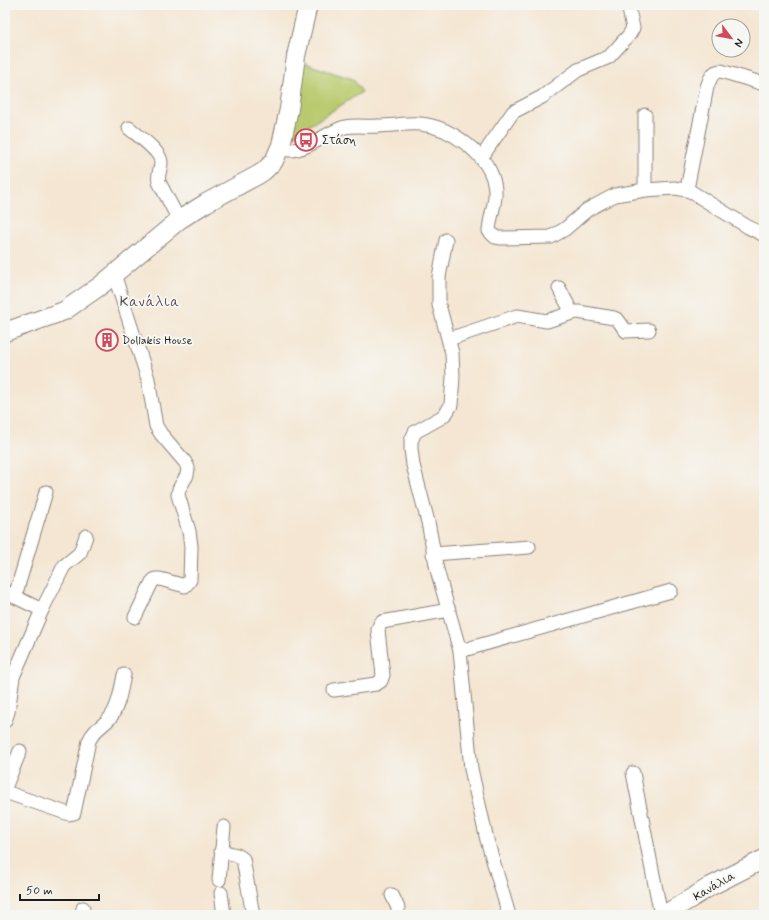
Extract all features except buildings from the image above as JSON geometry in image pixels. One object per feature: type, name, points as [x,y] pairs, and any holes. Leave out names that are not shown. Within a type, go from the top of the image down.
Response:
[{"type":"street","points":[[5,332],[64,311],[91,293],[179,220],[206,203],[264,171],[274,161],[280,149],[289,109],[296,56],[308,5]]},
{"type":"street","points":[[481,158],[513,112],[542,97],[578,70],[609,57],[633,28],[628,5]]},
{"type":"street","points":[[687,189],[707,87],[712,75],[721,71],[764,84]]},
{"type":"street","points":[[645,115],[646,190]]},
{"type":"street","points":[[280,149],[292,150],[301,148],[332,132],[348,127],[420,124],[433,126],[455,135],[481,158],[491,172],[496,194],[489,231],[495,237],[551,237],[565,229],[588,210],[608,198],[623,193],[674,188],[687,189],[748,227],[764,235]]},
{"type":"street","points":[[129,128],[159,155],[161,163],[158,176],[159,182],[179,220]]},
{"type":"street","points":[[446,240],[439,277],[439,298],[440,312],[449,339],[453,358],[451,405],[442,417],[415,432],[410,449],[428,522],[433,554],[460,651],[471,769],[487,840],[509,915]]},
{"type":"street","points":[[114,274],[148,379],[156,426],[186,465],[188,471],[186,478],[178,489],[178,495],[189,531],[191,546],[190,580],[185,586],[155,579],[152,582],[135,617]]},
{"type":"street","points":[[558,288],[572,313]]},
{"type":"street","points":[[449,339],[517,316],[547,321],[580,312],[612,317],[618,320],[626,331],[649,330]]},
{"type":"street","points":[[42,610],[10,594],[46,492]]},
{"type":"street","points":[[5,721],[8,712],[13,677],[42,610],[64,566],[80,553],[86,536]]},
{"type":"street","points":[[433,554],[529,547]]},
{"type":"street","points":[[460,651],[671,591]]},
{"type":"street","points":[[334,690],[376,684],[381,681],[383,675],[378,630],[382,622],[449,610]]},
{"type":"street","points":[[5,792],[69,814],[74,813],[89,741],[95,731],[114,711],[124,675]]},
{"type":"street","points":[[5,788],[20,751]]},
{"type":"street","points":[[633,773],[660,915]]},
{"type":"street","points":[[224,827],[221,851],[220,887],[224,915]]},
{"type":"street","points":[[221,851],[237,855],[242,859],[253,915]]},
{"type":"street","name":"Κανάλια","points":[[664,915],[711,886],[764,859]]},
{"type":"street","points":[[392,895],[398,908],[398,915]]},
{"type":"green space","points":[[300,62],[353,79],[362,92],[288,139]]},
{"type":"place","name":"Στάση","points":[[306,140]]},
{"type":"place","name":"Dollakis House","points":[[107,340]]},
{"type":"district","name":"Κανάλια","points":[[150,301]]}]
